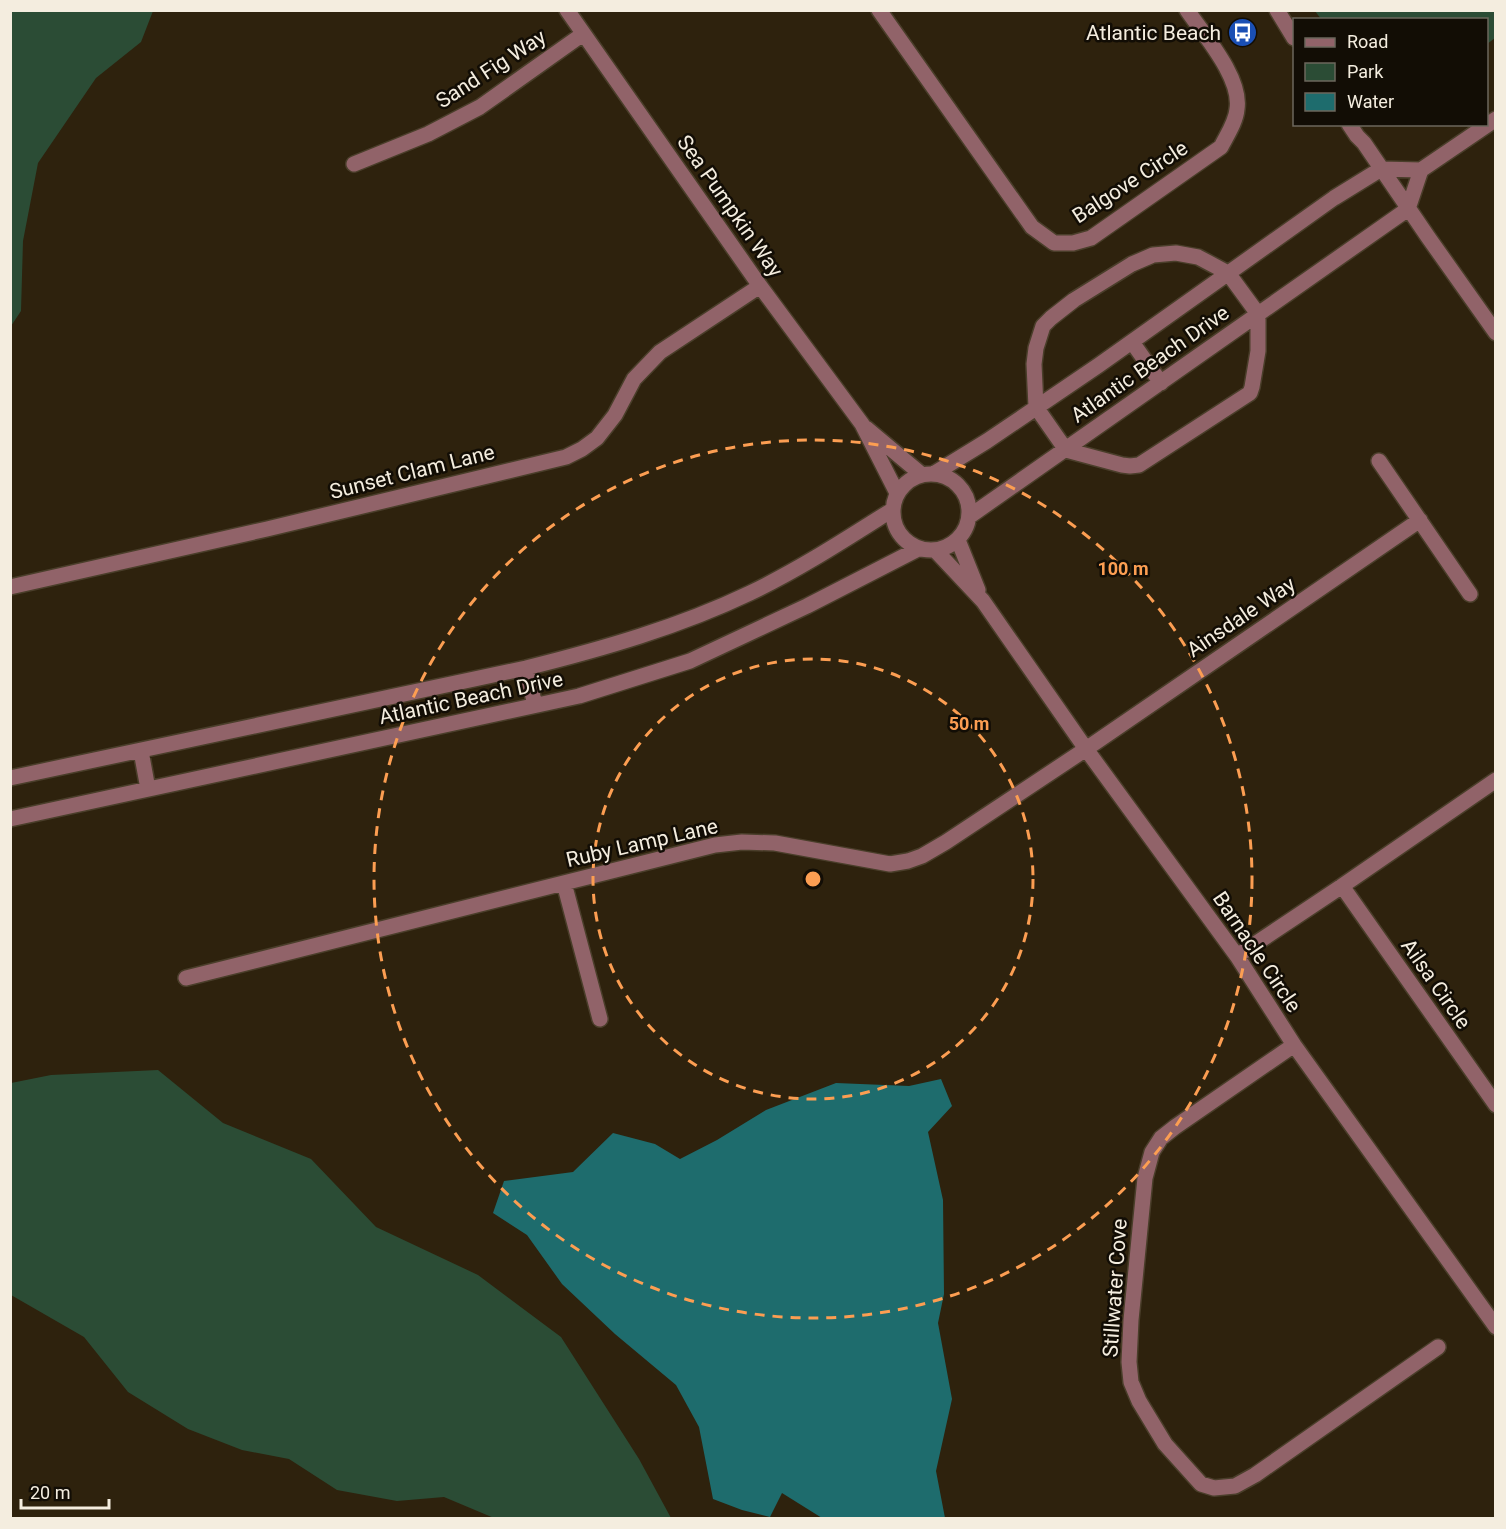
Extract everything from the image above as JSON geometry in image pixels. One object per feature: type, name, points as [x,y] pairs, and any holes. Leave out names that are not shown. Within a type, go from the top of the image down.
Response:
[{"type":"street","name":"Sea Pumpkin Way","points":[[567,10],[760,286],[862,424],[897,493]]},
{"type":"street","name":"Balgove Circle","points":[[879,10],[1032,227],[1054,243],[1073,243],[1091,238],[1221,147],[1230,130],[1238,108],[1236,90],[1228,70],[1187,10]]},
{"type":"street","points":[[1277,10],[1293,36]]},
{"type":"street","name":"Sand Fig Way","points":[[354,164],[428,134],[480,107],[583,34]]},
{"type":"street","points":[[1350,126],[1356,136],[1364,142],[1496,333]]},
{"type":"street","points":[[1381,169],[1421,170],[1486,126]]},
{"type":"street","name":"Atlantic Beach Drive","points":[[928,473],[987,441],[1100,365],[1334,198],[1381,169]]},
{"type":"street","points":[[1408,208],[1421,170]]},
{"type":"street","name":"Atlantic Beach Drive","points":[[970,516],[1408,208]]},
{"type":"street","name":"Atlantic Beach Drive","points":[[1036,406],[1034,364],[1043,326],[1074,300],[1132,264],[1154,255],[1176,253],[1198,257],[1228,273]]},
{"type":"street","points":[[1228,273],[1258,314]]},
{"type":"street","name":"Sunset Clam Lane","points":[[10,587],[566,458],[597,438],[615,415],[634,379],[660,352],[760,286]]},
{"type":"street","name":"Atlantic Beach Drive","points":[[1066,450],[1122,465],[1139,465],[1244,398],[1250,393],[1252,387],[1258,351],[1258,314]]},
{"type":"street","points":[[1131,342],[1161,383]]},
{"type":"street","points":[[1036,406],[1066,450]]},
{"type":"street","name":"Sea Pumpkin Way","points":[[862,424],[928,473]]},
{"type":"street","points":[[1379,461],[1470,594]]},
{"type":"street","points":[[928,473],[954,480],[966,496],[970,516],[965,531],[948,547],[936,550],[918,549],[907,543],[899,534],[894,522],[892,510],[897,493],[907,481],[928,473]]},
{"type":"street","name":"Atlantic Beach Drive","points":[[10,778],[526,668],[671,626],[740,598],[794,570],[892,510]]},
{"type":"street","name":"Ainsdale Way","points":[[1086,749],[1420,520]]},
{"type":"street","name":"Barnacle Circle","points":[[958,540],[983,601]]},
{"type":"street","name":"Atlantic Beach Drive","points":[[10,819],[579,696],[690,661],[807,606],[918,549]]},
{"type":"street","name":"Barnacle Circle","points":[[936,550],[983,601],[1086,749],[1237,956],[1294,1045],[1496,1327]]},
{"type":"street","points":[[526,668],[535,705]]},
{"type":"street","name":"Ruby Lamp Lane","points":[[186,978],[715,845],[742,842],[775,843],[890,864],[908,861],[946,842],[1086,749]]},
{"type":"street","points":[[141,751],[148,789]]},
{"type":"street","points":[[1237,956],[1496,780]]},
{"type":"street","points":[[564,883],[600,1019]]},
{"type":"street","name":"Ailsa Circle","points":[[1342,886],[1496,1105]]},
{"type":"street","name":"Stillwater Cove","points":[[1294,1045],[1175,1127],[1161,1138],[1152,1152],[1145,1178],[1131,1320],[1129,1362],[1131,1382],[1139,1401],[1165,1444],[1201,1484],[1214,1488],[1235,1486],[1255,1475],[1438,1347]]},
{"type":"green space","points":[[11,10],[153,11],[141,42],[96,78],[38,163],[23,241],[21,311],[11,326]]},
{"type":"green space","points":[[1315,11],[1495,11],[1495,38],[1488,43],[1488,18],[1320,18]]},
{"type":"green space","points":[[158,1070],[223,1123],[311,1159],[376,1227],[478,1275],[561,1337],[639,1459],[671,1518],[494,1518],[444,1497],[397,1501],[337,1490],[289,1459],[242,1450],[188,1429],[128,1392],[84,1337],[11,1295],[11,1083],[51,1075]]},
{"type":"water","points":[[941,1079],[952,1106],[928,1132],[943,1200],[944,1294],[938,1323],[952,1399],[936,1471],[945,1518],[822,1518],[782,1493],[770,1517],[713,1499],[699,1427],[676,1385],[615,1334],[562,1284],[527,1235],[493,1213],[504,1181],[573,1172],[613,1133],[655,1144],[680,1159],[717,1140],[766,1110],[836,1083],[909,1086]]},
{"type":"place","name":"Atlantic Beach","points":[[1242,33]]}]
